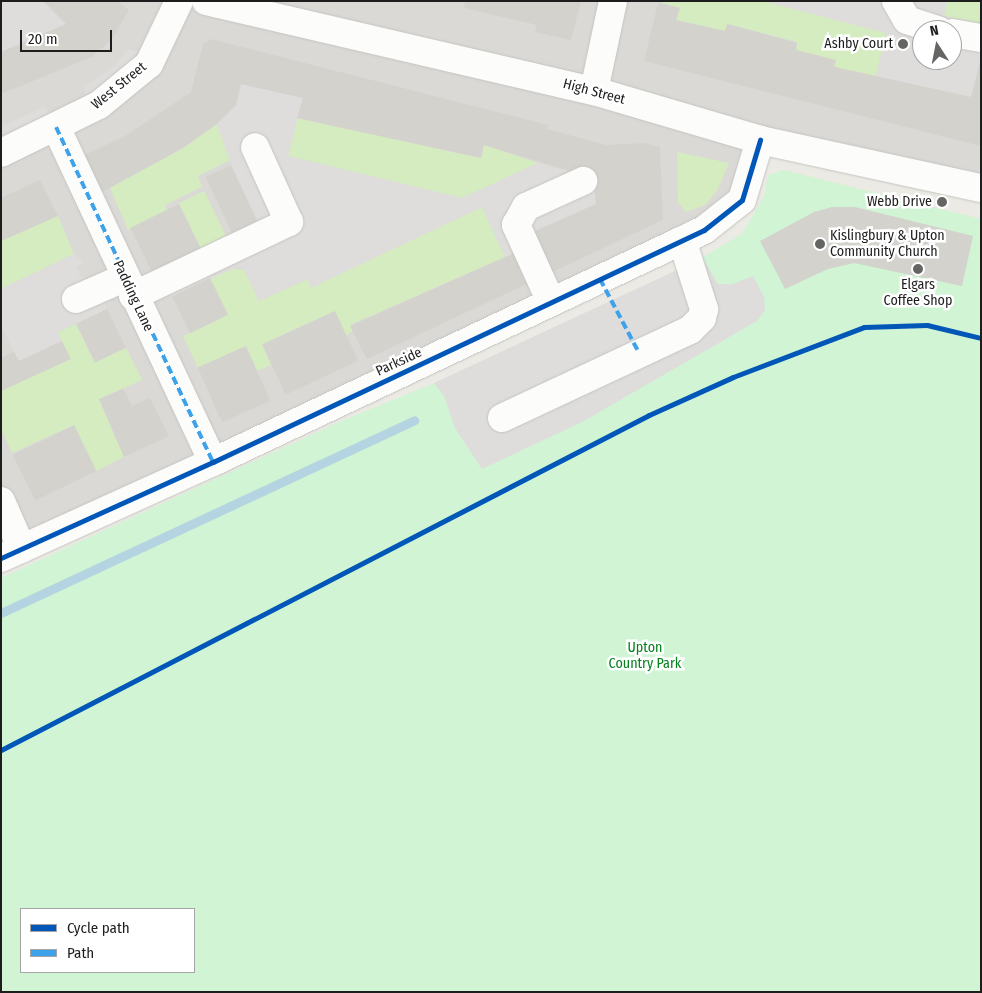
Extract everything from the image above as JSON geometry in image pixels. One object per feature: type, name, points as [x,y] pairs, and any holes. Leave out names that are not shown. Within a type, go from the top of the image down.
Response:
[{"type":"street","name":"West Street","points":[[1,153],[99,106],[149,64],[180,1]]},
{"type":"street","name":"High Street","points":[[206,1],[594,91],[760,140],[981,188]]},
{"type":"street","points":[[594,91],[613,1]]},
{"type":"street","points":[[896,1],[907,20],[912,22]]},
{"type":"street","points":[[962,35],[981,38]]},
{"type":"street","name":"Padding Lane","points":[[56,127],[128,287],[213,462]]},
{"type":"street","name":"Parkside","points":[[12,553],[213,462],[704,230],[742,200],[760,140]]},
{"type":"street","points":[[76,299],[128,287],[289,222],[255,147]]},
{"type":"street","points":[[551,302],[516,225],[526,207],[583,181]]},
{"type":"street","points":[[502,418],[690,330],[702,318],[704,309],[682,240]]},
{"type":"street","points":[[1,501],[12,553]]},
{"type":"shaded area","points":[[1,1],[981,1],[981,188],[760,140],[742,200],[1,558]]},
{"type":"shaded area","points":[[1,1],[43,1],[66,24],[1,52]]},
{"type":"shaded area","name":"Ashby Court","points":[[763,1],[947,1],[944,16],[981,24],[981,56],[971,97],[876,76],[886,33]]},
{"type":"shaded area","points":[[127,50],[137,51],[131,61],[97,91],[85,97],[84,87],[114,67]]},
{"type":"shaded area","points":[[241,84],[303,98],[288,156],[462,198],[538,163],[593,178],[596,204],[527,234],[519,251],[505,257],[482,207],[311,288],[307,279],[259,301],[244,270],[238,267],[172,296],[165,281],[261,228],[231,165],[217,124],[236,105]]},
{"type":"shaded area","points":[[43,107],[51,114],[1,137],[1,127]]},
{"type":"shaded area","points":[[74,254],[84,263],[76,267],[83,281],[94,276],[107,309],[58,332],[62,341],[19,361],[1,326],[1,289]]},
{"type":"shaded area","points":[[703,258],[718,284],[733,284],[753,276],[764,297],[765,310],[757,321],[582,422],[482,469],[455,428],[444,396],[434,383]]},
{"type":"green space","points":[[658,1],[763,1],[886,33],[876,76],[834,67],[835,60],[796,50],[797,42],[728,24],[725,31],[676,20],[679,8]]},
{"type":"green space","points":[[947,1],[981,1],[979,24],[944,16]]},
{"type":"green space","points":[[297,118],[481,158],[484,145],[538,163],[462,198],[288,156]]},
{"type":"green space","points":[[217,124],[230,160],[198,176],[202,187],[165,205],[167,210],[128,230],[110,188],[183,148]]},
{"type":"green space","points":[[677,152],[729,163],[717,191],[705,205],[686,212],[678,202]]},
{"type":"green space","name":"Upton Country Park","points":[[784,170],[981,219],[981,992],[1,992],[1,578],[337,423],[434,383],[691,264],[742,234],[764,196],[768,175]]},
{"type":"green space","points":[[204,191],[230,244],[205,256],[179,203]]},
{"type":"green space","points":[[482,207],[505,257],[350,325],[353,331],[346,335],[335,311],[262,344],[271,365],[257,371],[246,346],[198,368],[183,336],[228,315],[210,278],[228,268],[244,270],[259,301],[308,279],[311,287]]},
{"type":"green space","points":[[58,216],[74,254],[1,289],[1,241]]},
{"type":"green space","points":[[76,324],[94,362],[126,348],[142,380],[99,399],[124,457],[96,471],[74,425],[12,453],[1,429],[1,391],[70,359],[57,332]]},
{"type":"building","points":[[43,1],[118,1],[129,10],[112,39],[92,57],[1,94],[1,52],[66,24]]},
{"type":"building","points":[[465,1],[581,1],[571,40],[535,32],[537,25],[464,8]]},
{"type":"building","points":[[658,3],[680,8],[676,20],[725,31],[727,24],[797,43],[796,50],[836,60],[834,67],[971,97],[981,59],[981,146],[644,61]]},
{"type":"building","points":[[211,39],[548,125],[547,129],[606,145],[644,143],[660,147],[663,220],[367,359],[350,326],[519,251],[527,235],[596,204],[593,178],[484,145],[481,158],[297,118],[303,98],[241,84],[236,105],[217,124],[183,148],[102,192],[85,155],[125,136],[191,92],[203,44]]},
{"type":"building","points":[[231,165],[261,228],[235,240],[206,177]]},
{"type":"building","points":[[40,180],[58,216],[1,241],[1,198]]},
{"type":"building","points":[[179,204],[204,256],[156,280],[130,228]]},
{"type":"building","points":[[832,207],[855,207],[973,236],[962,286],[854,263],[828,269],[785,289],[760,241],[814,212]]},
{"type":"building","points":[[210,278],[228,315],[190,333],[172,296]]},
{"type":"building","points":[[107,309],[126,348],[95,363],[76,324]]},
{"type":"building","points":[[335,311],[358,361],[286,395],[262,345]]},
{"type":"building","points":[[62,341],[71,359],[1,391],[1,358],[14,352],[19,361]]},
{"type":"building","points":[[246,346],[270,401],[222,422],[198,368]]},
{"type":"building","points":[[123,389],[132,406],[150,398],[169,436],[124,457],[99,399]]},
{"type":"building","points":[[74,425],[96,471],[35,501],[13,455]]},
{"type":"waterway","points":[[1,613],[414,420]]},
{"type":"marked path","points":[[56,127],[213,462]]},
{"type":"marked path","points":[[600,279],[639,353]]},
{"type":"cycle path","points":[[1,558],[213,462],[704,230],[742,200],[760,140]]},
{"type":"cycle path","points":[[1,750],[649,415],[733,377],[864,327],[927,325],[981,338]]},
{"type":"place","name":"Ashby Court","points":[[903,44]]},
{"type":"place","name":"Webb Drive","points":[[942,202]]},
{"type":"place","name":"Kislingbury & Upton Community Church","points":[[820,244]]},
{"type":"place","name":"Elgars Coffee Shop","points":[[918,269]]}]
